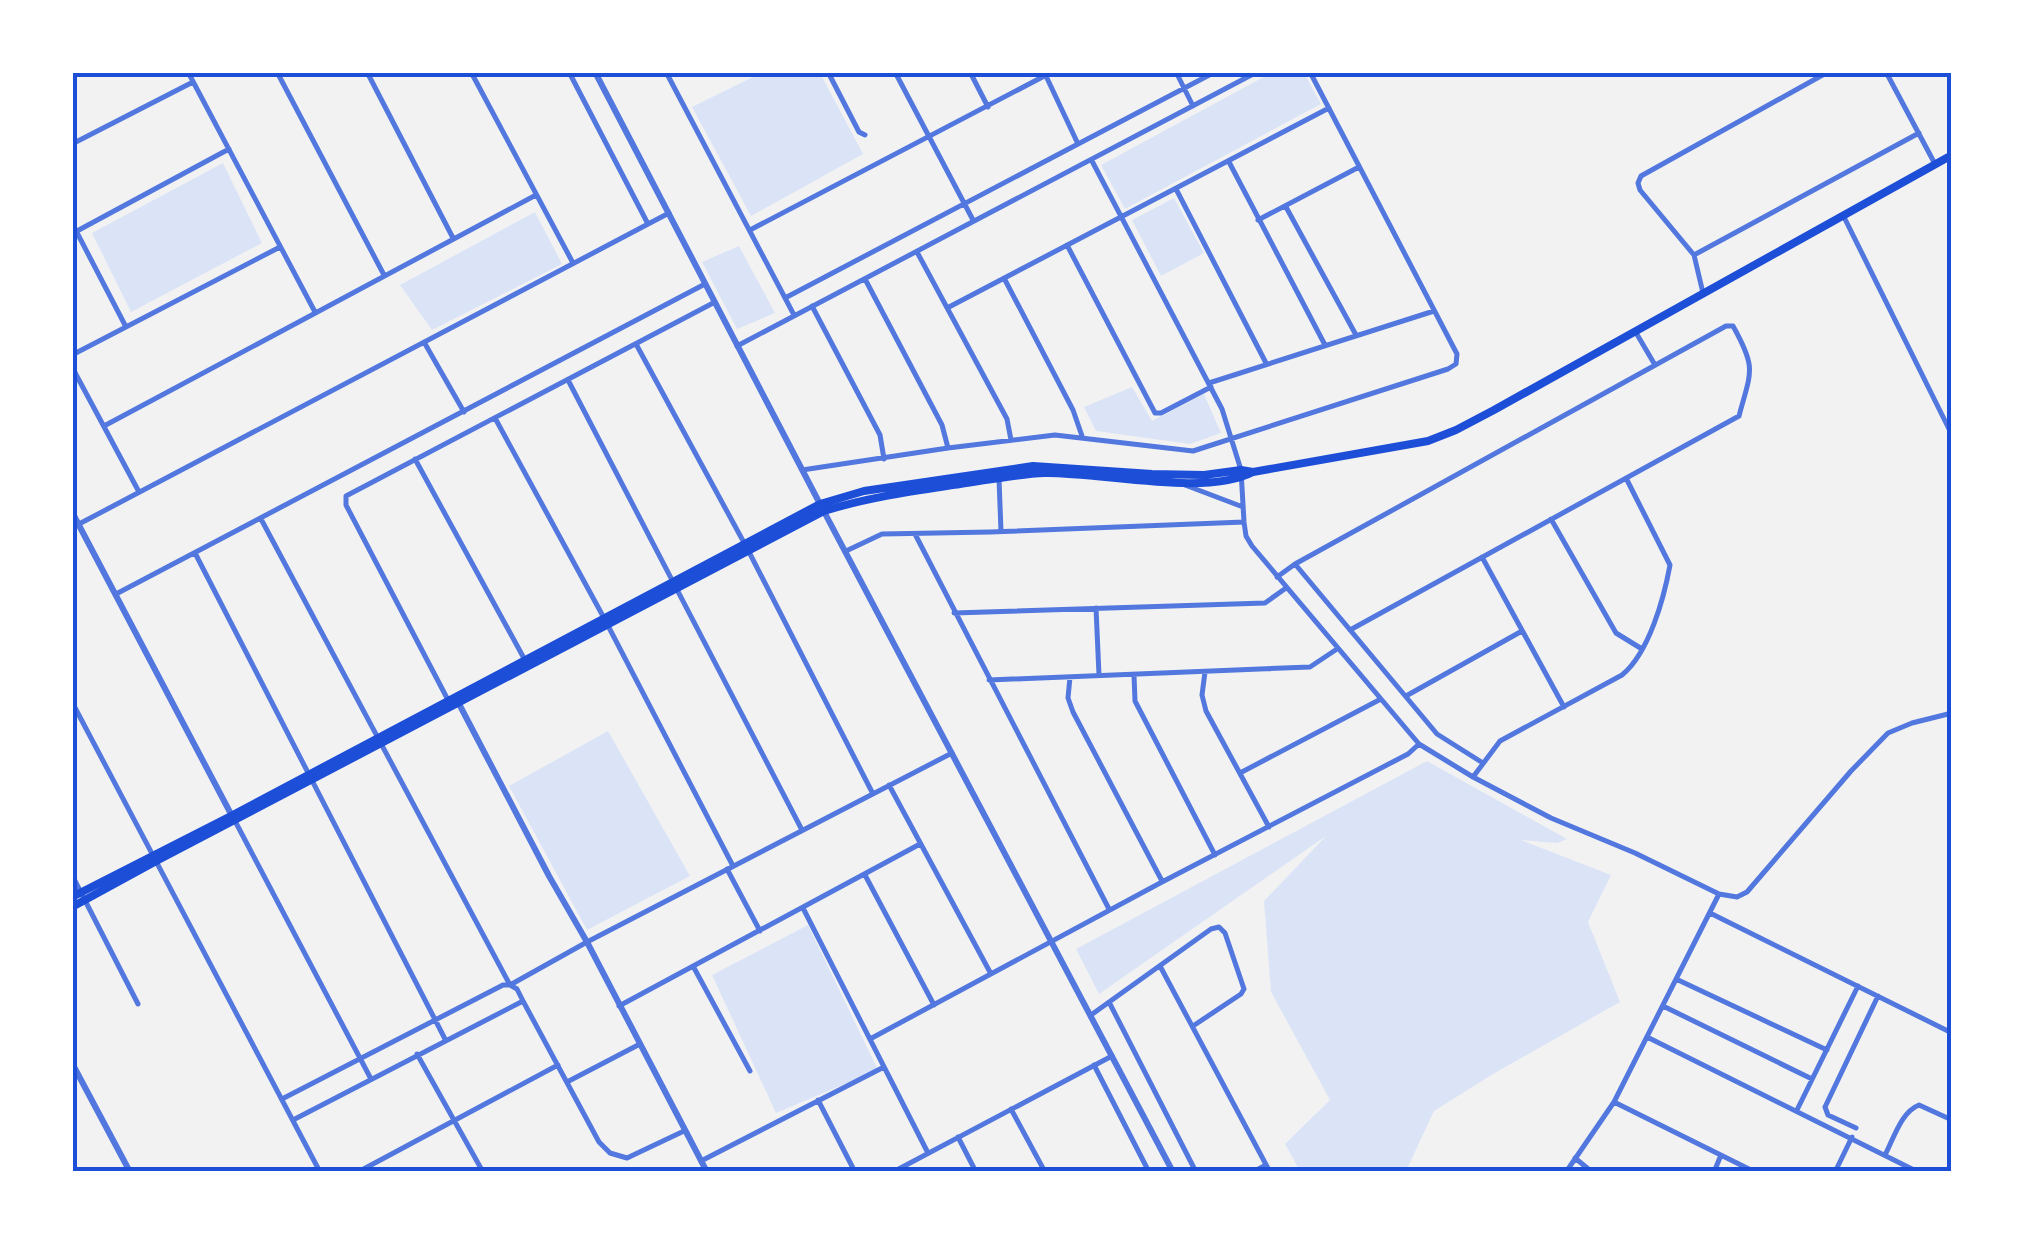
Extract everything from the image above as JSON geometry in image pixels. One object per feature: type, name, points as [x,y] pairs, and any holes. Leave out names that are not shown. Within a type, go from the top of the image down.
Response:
[{"type":"main road","points":[[999,475],[1042,473],[1180,482],[1428,440],[1494,410],[1952,155]]},
{"type":"main road","points":[[72,908],[80,896],[822,508],[1041,466],[1152,474],[1242,473]]},
{"type":"main road","points":[[380,741],[444,711],[456,699]]},
{"type":"street","points":[[188,72],[315,312]]},
{"type":"street","points":[[277,72],[384,275]]},
{"type":"street","points":[[367,72],[453,238]]},
{"type":"street","points":[[471,72],[573,264]]},
{"type":"street","points":[[569,72],[648,224]]},
{"type":"street","points":[[595,72],[1173,1172]]},
{"type":"street","points":[[666,72],[794,315]]},
{"type":"street","points":[[828,72],[859,132],[865,134]]},
{"type":"street","points":[[895,72],[973,221]]},
{"type":"street","points":[[970,72],[988,107]]},
{"type":"street","points":[[1176,72],[1194,106]]},
{"type":"street","points":[[785,298],[1215,72]]},
{"type":"street","points":[[738,346],[1257,72]]},
{"type":"street","points":[[802,470],[1055,434],[1193,451],[1456,364],[1457,354],[1310,72]]},
{"type":"street","points":[[1702,293],[1694,255],[1638,182],[1644,173],[1828,72]]},
{"type":"street","points":[[1886,72],[1936,164]]},
{"type":"street","points":[[750,230],[1044,75],[1078,144]]},
{"type":"street","points":[[72,144],[193,82]]},
{"type":"street","points":[[949,307],[1329,108]]},
{"type":"street","points":[[1694,255],[1918,133]]},
{"type":"street","points":[[77,231],[228,149]]},
{"type":"street","points":[[1092,161],[1222,409],[1242,473],[1246,536],[1419,744],[1552,818],[1719,894],[1736,897],[1747,892],[1888,732],[1952,713]]},
{"type":"street","points":[[1229,162],[1326,345]]},
{"type":"street","points":[[1258,220],[1360,167]]},
{"type":"street","points":[[1176,189],[1266,364]]},
{"type":"street","points":[[104,426],[536,195]]},
{"type":"street","points":[[1286,207],[1356,335]]},
{"type":"street","points":[[79,524],[668,213]]},
{"type":"street","points":[[1843,215],[1952,436]]},
{"type":"street","points":[[72,223],[126,327]]},
{"type":"street","points":[[1067,245],[1155,413],[1210,385],[1266,364],[1434,311]]},
{"type":"street","points":[[72,355],[280,247]]},
{"type":"street","points":[[918,252],[1007,419],[1010,440]]},
{"type":"street","points":[[1004,278],[1073,410],[1082,438]]},
{"type":"street","points":[[866,279],[942,425],[948,448]]},
{"type":"street","points":[[116,594],[705,284]]},
{"type":"street","points":[[707,1172],[456,699],[344,502],[349,494],[715,302]]},
{"type":"street","points":[[812,306],[877,429],[884,459]]},
{"type":"street","points":[[1277,577],[1294,564],[1722,328],[1733,326],[1750,359],[1751,370],[1738,416],[1350,630]]},
{"type":"street","points":[[1635,332],[1655,365]]},
{"type":"street","points":[[424,342],[464,412]]},
{"type":"street","points":[[636,344],[873,794]]},
{"type":"street","points":[[72,367],[139,492]]},
{"type":"street","points":[[568,379],[802,830]]},
{"type":"street","points":[[494,418],[606,621],[760,931]]},
{"type":"street","points":[[415,459],[527,663]]},
{"type":"street","points":[[999,475],[1000,532]]},
{"type":"street","points":[[1473,777],[1500,741],[1622,675],[1642,650],[1656,618],[1670,565],[1626,478]]},
{"type":"street","points":[[1180,482],[1243,507]]},
{"type":"street","points":[[72,512],[371,1078]]},
{"type":"street","points":[[261,519],[510,985]]},
{"type":"street","points":[[1551,519],[1616,633],[1642,650]]},
{"type":"street","points":[[845,551],[882,534],[1244,522]]},
{"type":"street","points":[[914,534],[1110,910]]},
{"type":"street","points":[[194,553],[444,1040]]},
{"type":"street","points":[[1482,557],[1564,707]]},
{"type":"street","points":[[1294,564],[1438,734],[1482,763]]},
{"type":"street","points":[[954,613],[1265,602],[1286,588]]},
{"type":"street","points":[[1096,608],[1098,675]]},
{"type":"street","points":[[1406,696],[1522,630]]},
{"type":"street","points":[[989,680],[1310,668],[1337,649]]},
{"type":"street","points":[[1205,672],[1202,695],[1206,712],[1269,827]]},
{"type":"street","points":[[1134,675],[1134,701],[1215,855]]},
{"type":"street","points":[[1070,677],[1068,698],[1072,712],[1162,882]]},
{"type":"street","points":[[1240,773],[1380,699]]},
{"type":"street","points":[[72,702],[320,1172]]},
{"type":"street","points":[[870,1039],[1408,754],[1419,744]]},
{"type":"street","points":[[510,985],[952,753]]},
{"type":"street","points":[[889,785],[990,974]]},
{"type":"street","points":[[620,1006],[920,844]]},
{"type":"street","points":[[864,874],[934,1005]]},
{"type":"street","points":[[72,875],[138,1004]]},
{"type":"street","points":[[1566,1172],[1614,1102],[1719,894]]},
{"type":"street","points":[[802,908],[928,1153]]},
{"type":"street","points":[[1710,913],[1952,1033]]},
{"type":"street","points":[[1090,1016],[1211,929],[1219,928],[1225,933],[1244,989],[1192,1026]]},
{"type":"street","points":[[694,966],[750,1072]]},
{"type":"street","points":[[1160,966],[1268,1168],[1254,1172]]},
{"type":"street","points":[[1676,979],[1826,1050]]},
{"type":"street","points":[[282,1099],[504,984],[517,989],[598,1142],[610,1153],[626,1158],[684,1130]]},
{"type":"street","points":[[1797,1110],[1858,986]]},
{"type":"street","points":[[1856,1128],[1828,1115],[1825,1107],[1878,996]]},
{"type":"street","points":[[294,1120],[523,1000]]},
{"type":"street","points":[[1109,1002],[1196,1172]]},
{"type":"street","points":[[1663,1006],[1812,1079]]},
{"type":"street","points":[[1647,1037],[1918,1172]]},
{"type":"street","points":[[567,1082],[640,1044]]},
{"type":"street","points":[[417,1054],[482,1172]]},
{"type":"street","points":[[893,1172],[1112,1056]]},
{"type":"street","points":[[72,1063],[130,1172]]},
{"type":"street","points":[[1094,1065],[1150,1172]]},
{"type":"street","points":[[358,1172],[558,1066]]},
{"type":"street","points":[[701,1161],[884,1067]]},
{"type":"street","points":[[818,1100],[854,1172]]},
{"type":"street","points":[[1614,1102],[1754,1172]]},
{"type":"street","points":[[1885,1155],[1912,1107],[1919,1105],[1952,1120]]},
{"type":"street","points":[[1011,1109],[1045,1172]]},
{"type":"street","points":[[958,1137],[976,1172]]},
{"type":"street","points":[[1835,1172],[1852,1137]]},
{"type":"street","points":[[1714,1172],[1721,1155]]},
{"type":"street","points":[[1575,1158],[1592,1172]]},
{"type":"shaded area","points":[[1273,72],[1304,73],[1321,104],[1125,209],[1101,165]]},
{"type":"shaded area","points":[[761,73],[820,73],[863,154],[751,216],[692,107]]},
{"type":"shaded area","points":[[223,163],[262,243],[131,312],[92,233]]},
{"type":"shaded area","points":[[1174,198],[1204,253],[1161,276],[1132,220]]},
{"type":"shaded area","points":[[535,212],[562,264],[432,330],[400,285]]},
{"type":"shaded area","points":[[739,246],[775,313],[737,329],[702,262]]},
{"type":"shaded area","points":[[1132,387],[1152,421],[1204,394],[1221,433],[1190,444],[1096,431],[1084,407]]},
{"type":"shaded area","points":[[608,731],[690,876],[587,930],[509,786]]},
{"type":"shaded area","points":[[1427,761],[1567,839],[1557,843],[1521,840],[1611,875],[1588,922],[1620,1002],[1434,1111],[1406,1171],[1300,1171],[1285,1144],[1330,1100],[1271,992],[1264,901],[1326,836],[1099,994],[1076,949]]},
{"type":"shaded area","points":[[808,925],[878,1070],[776,1113],[712,975]]}]
